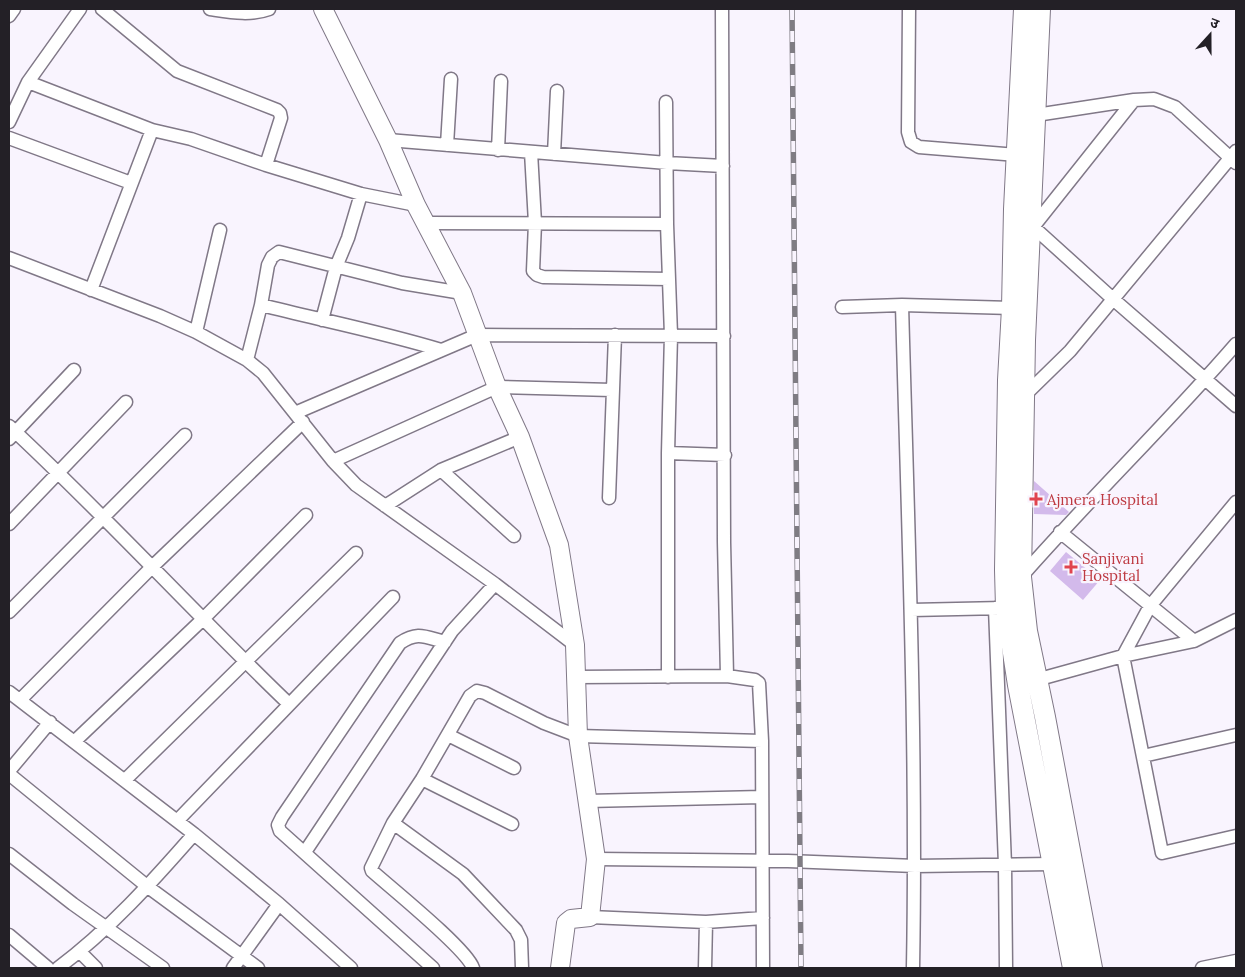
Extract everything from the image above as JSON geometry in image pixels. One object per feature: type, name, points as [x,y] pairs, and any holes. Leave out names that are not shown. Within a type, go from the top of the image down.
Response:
[{"type":"main road","points":[[1024,9],[1008,380],[1005,570],[1000,608],[1018,685],[1073,968]]},
{"type":"main road","points":[[1040,9],[1024,396],[1021,577],[1027,631],[1092,968]]},
{"type":"street","points":[[9,16],[14,9]]},
{"type":"street","points":[[9,122],[28,82],[80,9]]},
{"type":"street","points":[[102,9],[177,71],[277,110],[281,118],[266,165]]},
{"type":"street","points":[[210,9],[242,14],[269,9]]},
{"type":"street","points":[[323,9],[388,140],[416,205],[462,293],[497,387],[520,438],[559,545],[575,645],[576,677],[572,734],[587,801],[596,859],[590,917]]},
{"type":"street","points":[[722,9],[724,542],[727,676]]},
{"type":"street","points":[[909,9],[908,132],[911,142],[919,147],[1017,155]]},
{"type":"street","points":[[447,145],[450,78]]},
{"type":"street","points":[[498,150],[501,80]]},
{"type":"street","points":[[28,82],[152,130],[191,139],[266,165],[360,194],[416,205]]},
{"type":"street","points":[[554,154],[557,91]]},
{"type":"street","points":[[1024,396],[1070,351],[1234,157],[1176,107],[1154,99],[1134,100],[1036,115]]},
{"type":"street","points":[[1134,100],[1032,225],[1113,299],[1236,406]]},
{"type":"street","points":[[666,102],[667,224],[671,335],[668,454],[668,677]]},
{"type":"street","points":[[91,290],[152,130]]},
{"type":"street","points":[[9,138],[131,184]]},
{"type":"street","points":[[388,140],[723,166]]},
{"type":"street","points":[[531,152],[535,224],[533,271],[537,275],[543,278],[669,279]]},
{"type":"street","points":[[322,320],[336,267],[348,238],[360,194]]},
{"type":"street","points":[[426,223],[667,224]]},
{"type":"street","points":[[196,332],[220,230]]},
{"type":"street","points":[[247,360],[262,305],[268,265],[272,257],[279,252],[402,283],[462,293]]},
{"type":"street","points":[[9,258],[196,332],[247,360],[263,373],[333,461],[356,485],[575,645]]},
{"type":"street","points":[[262,305],[384,333],[441,350]]},
{"type":"street","points":[[902,306],[911,610],[915,866],[913,968]]},
{"type":"street","points":[[842,307],[1012,308]]},
{"type":"street","points":[[21,700],[153,566],[286,439],[299,418],[477,334],[724,336]]},
{"type":"street","points":[[609,498],[615,335]]},
{"type":"street","points":[[1021,577],[1060,532],[1236,344]]},
{"type":"street","points":[[74,370],[11,432],[58,473],[289,704]]},
{"type":"street","points":[[333,461],[497,387],[612,390]]},
{"type":"street","points":[[9,524],[126,402]]},
{"type":"street","points":[[9,612],[185,436]]},
{"type":"street","points":[[385,506],[441,470],[520,438]]},
{"type":"street","points":[[668,454],[724,455]]},
{"type":"street","points":[[441,470],[514,536]]},
{"type":"street","points":[[1236,502],[1150,606],[1123,656],[1162,853],[1236,836]]},
{"type":"street","points":[[75,741],[203,619],[306,515]]},
{"type":"street","points":[[1060,532],[1194,641]]},
{"type":"street","points":[[125,780],[356,553]]},
{"type":"street","points":[[305,852],[405,699],[452,632],[494,584]]},
{"type":"street","points":[[177,821],[289,704],[328,667],[393,597]]},
{"type":"street","points":[[911,610],[1000,608],[1006,968]]},
{"type":"street","points":[[1036,680],[1123,656],[1194,641],[1236,620]]},
{"type":"street","points":[[433,968],[280,831],[278,825],[400,643],[410,636],[452,632]]},
{"type":"street","points":[[576,677],[727,676],[755,680],[758,683],[762,740],[763,968]]},
{"type":"street","points":[[472,968],[458,948],[372,871],[372,864],[393,823],[470,696],[478,691],[485,693],[544,723],[572,734],[762,740]]},
{"type":"street","points":[[9,692],[194,834],[351,968]]},
{"type":"street","points":[[50,722],[9,772],[148,887],[258,968]]},
{"type":"street","points":[[1143,756],[1236,734]]},
{"type":"street","points":[[448,735],[514,768]]},
{"type":"street","points":[[422,778],[512,824]]},
{"type":"street","points":[[587,801],[762,797]]},
{"type":"street","points":[[393,823],[463,874],[510,923],[521,940],[522,968]]},
{"type":"street","points":[[58,968],[80,952],[148,887],[194,834]]},
{"type":"street","points":[[9,854],[73,904],[163,968]]},
{"type":"street","points":[[596,859],[764,860],[915,866],[1052,864]]},
{"type":"street","points":[[233,968],[278,904]]},
{"type":"street","points":[[560,968],[566,924],[571,919],[590,917],[706,922],[763,918]]},
{"type":"street","points":[[705,968],[706,922]]},
{"type":"street","points":[[9,936],[48,968]]},
{"type":"street","points":[[80,952],[96,968]]},
{"type":"street","points":[[1202,968],[1236,961]]},
{"type":"building","points":[[1034,481],[1069,512],[1066,515],[1034,514]]},
{"type":"building","points":[[1066,552],[1100,580],[1083,600],[1050,571]]},
{"type":"railway","points":[[792,9],[801,968]]},
{"type":"place","name":"Ajmera Hospital","points":[[1036,499]]},
{"type":"place","name":"Sanjivani Hospital","points":[[1071,567]]}]
